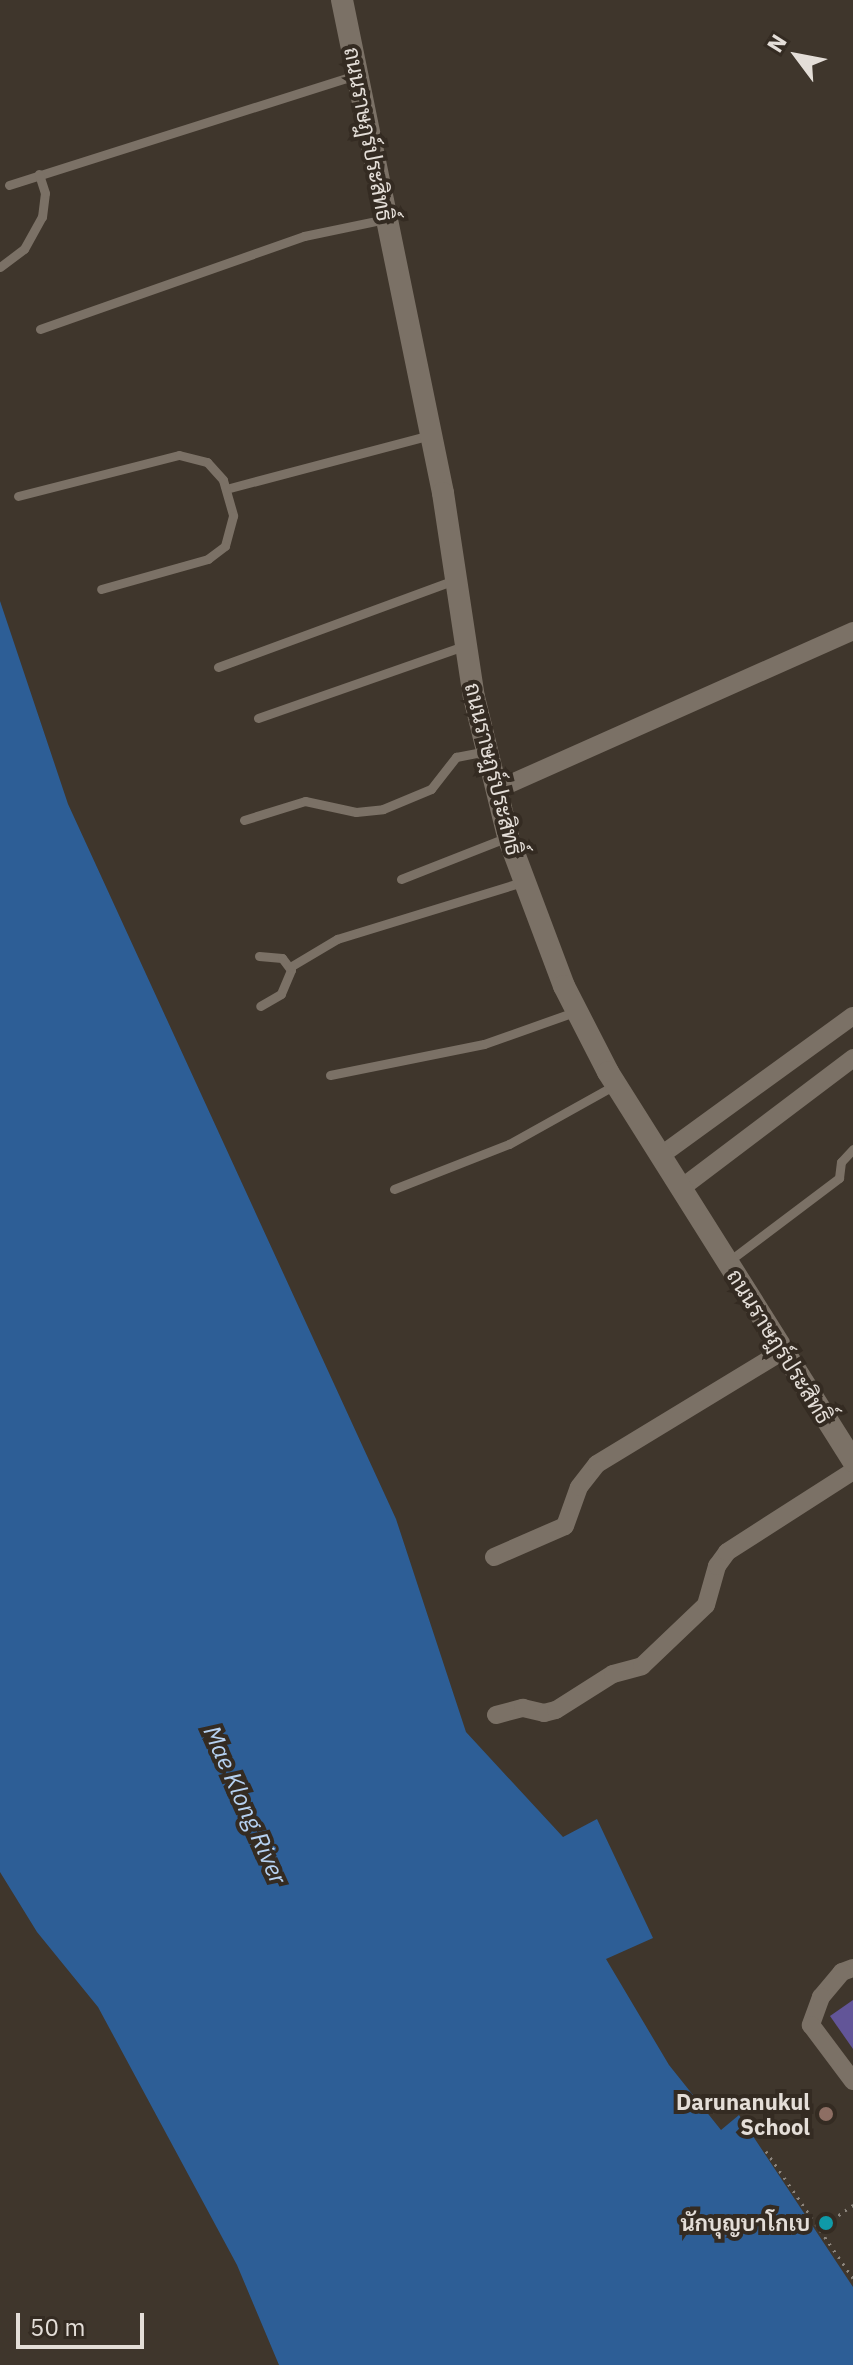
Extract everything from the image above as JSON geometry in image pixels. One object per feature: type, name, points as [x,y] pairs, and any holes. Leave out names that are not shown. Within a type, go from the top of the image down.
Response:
[{"type":"street","name":"ถนนราษฎร์ประสิทธิ์","points":[[342,0],[430,435],[456,579],[464,646],[508,837],[577,1011],[615,1085],[853,1461]]},
{"type":"street","points":[[496,790],[853,631]]},
{"type":"street","points":[[660,1156],[853,1016]]},
{"type":"street","points":[[680,1189],[853,1058]]},
{"type":"street","points":[[494,1557],[565,1526],[579,1487],[597,1464],[783,1351]]},
{"type":"street","points":[[496,1715],[523,1708],[544,1713],[556,1710],[613,1674],[642,1666],[706,1605],[717,1566],[727,1552],[853,1471]]},
{"type":"street","points":[[853,1968],[842,1972],[821,1997],[811,2025],[853,2081]]},
{"type":"lane","points":[[9,185],[356,75]]},
{"type":"lane","points":[[0,267],[24,249],[42,217],[45,193],[39,174]]},
{"type":"lane","points":[[40,329],[304,236],[386,219]]},
{"type":"lane","points":[[226,489],[430,435]]},
{"type":"lane","points":[[18,496],[179,455],[207,462],[226,489],[233,516],[225,546],[208,559],[101,589]]},
{"type":"lane","points":[[218,667],[456,579]]},
{"type":"lane","points":[[258,718],[464,646]]},
{"type":"lane","points":[[244,820],[305,801],[356,812],[383,809],[431,789],[456,757],[487,751]]},
{"type":"lane","points":[[401,879],[508,837]]},
{"type":"lane","points":[[290,967],[337,939],[525,881]]},
{"type":"lane","points":[[259,956],[282,958],[290,967],[289,983],[281,994],[260,1006]]},
{"type":"lane","points":[[330,1075],[484,1044],[577,1011]]},
{"type":"lane","points":[[394,1189],[509,1144],[615,1085]]},
{"type":"lane","points":[[727,1263],[839,1178],[841,1162],[853,1149]]},
{"type":"path","points":[[766,2151],[853,2278]]},
{"type":"path","points":[[819,2229],[853,2205]]},
{"type":"water","name":"Mae Klong River","points":[[0,601],[68,804],[396,1519],[466,1732],[563,1837],[597,1819],[653,1938],[606,1959],[669,2065],[721,2130],[739,2115],[853,2287],[853,2365],[279,2365],[237,2265],[98,2007],[37,1932],[0,1872]]},
{"type":"building","points":[[853,2000],[853,2049],[830,2016]]},
{"type":"place","name":"Darunanukul School","points":[[826,2114]]},
{"type":"place","name":"นักบุญบาโกเบ","points":[[826,2223]]}]
